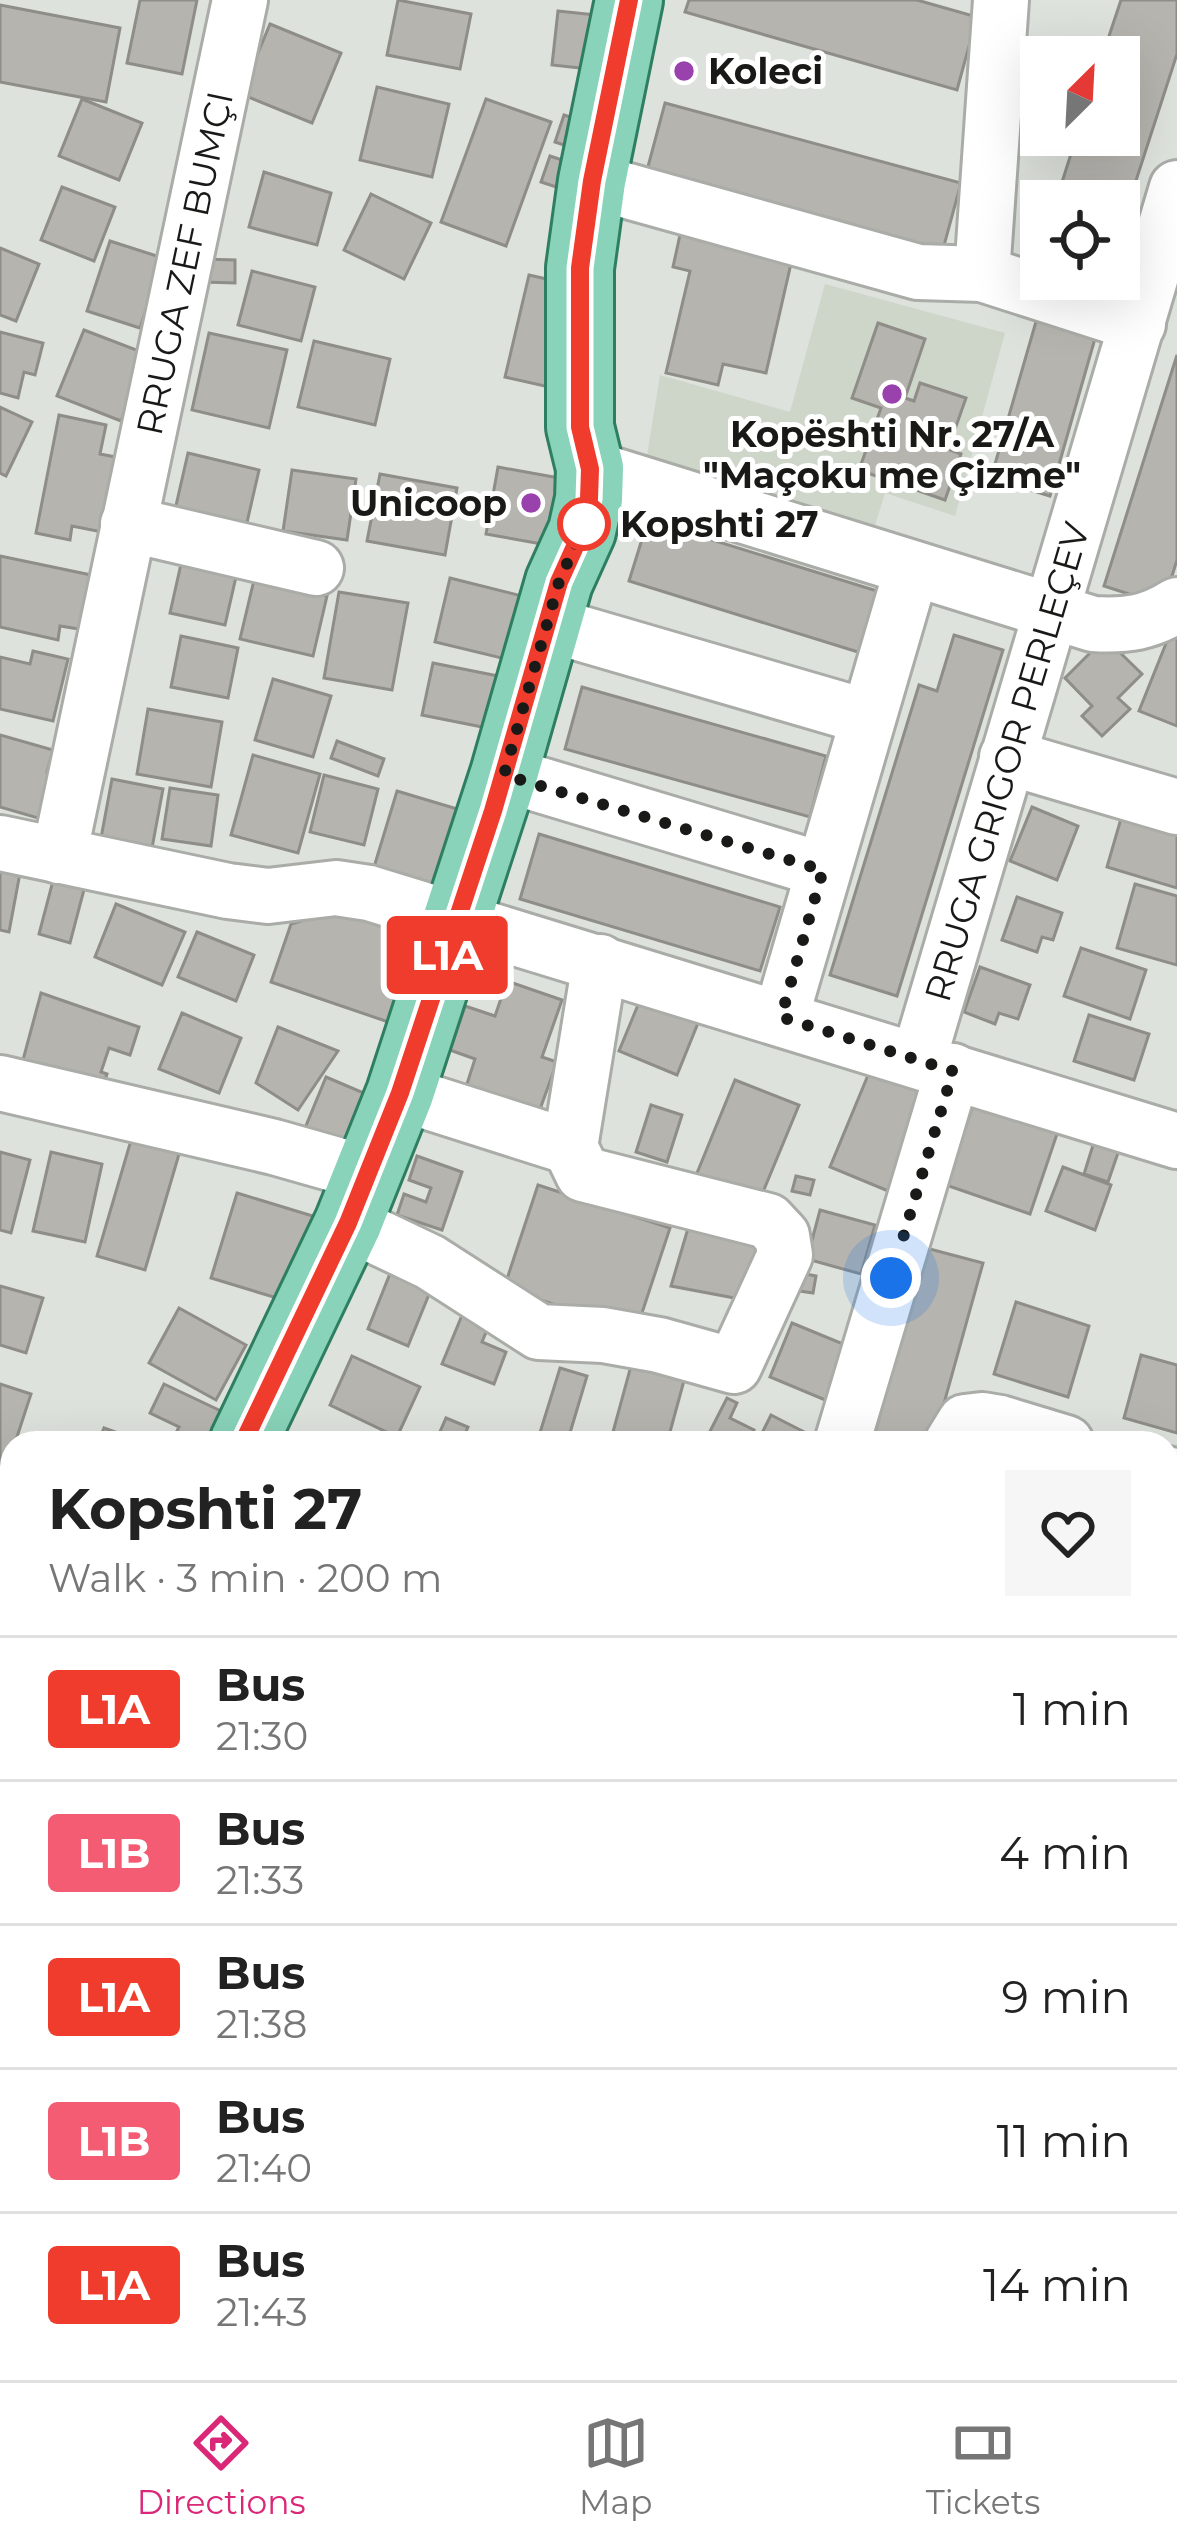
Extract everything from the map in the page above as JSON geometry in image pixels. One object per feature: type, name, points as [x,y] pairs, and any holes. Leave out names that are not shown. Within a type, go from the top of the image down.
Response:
[{"type":"main road","points":[[249,1431],[359,1198],[400,1093],[504,775],[559,582],[582,531],[590,469],[580,427],[580,268],[592,181],[629,0]]},
{"type":"street","name":"RRUGA ZEF BUMÇI","points":[[58,856],[240,0]]},
{"type":"street","points":[[982,274],[1001,0]]},
{"type":"street","points":[[592,181],[918,272],[982,274],[1138,324]]},
{"type":"street","name":"RRUGA GRIGOR PERLEÇEV","points":[[845,1431],[1007,757],[1177,188]]},
{"type":"street","points":[[590,469],[1093,624],[1123,626],[1154,620],[1177,605]]},
{"type":"street","points":[[128,524],[316,568]]},
{"type":"street","points":[[781,1017],[912,569]]},
{"type":"street","points":[[548,624],[867,717]]},
{"type":"street","points":[[1007,757],[1177,807]]},
{"type":"street","points":[[504,775],[823,870]]},
{"type":"street","points":[[0,843],[229,891],[268,896],[336,888],[459,918],[1177,1141]]},
{"type":"street","points":[[0,1083],[274,1147],[359,1198],[430,1262],[539,1332],[640,1341],[734,1366],[785,1256],[782,1235],[768,1221],[583,1174],[570,1147],[600,962]]},
{"type":"street","points":[[400,1093],[570,1147]]},
{"type":"street","points":[[966,1431],[1000,1423],[1026,1431]]},
{"type":"shaded area","name":"Kopështi Nr. 27/A \"Maçoku me Çizme\"","points":[[825,284],[1005,333],[955,516],[885,493],[873,532],[646,462],[660,375],[790,412]]},
{"type":"building","points":[[140,0],[197,0],[182,74],[127,63]]},
{"type":"building","points":[[398,0],[471,14],[460,69],[387,55]]},
{"type":"building","points":[[689,0],[917,0],[977,17],[957,90],[685,12]]},
{"type":"building","points":[[1121,0],[1177,0],[1177,54],[1136,180],[1063,180],[1070,156],[1140,156],[1140,36],[1109,36]]},
{"type":"building","points":[[0,5],[120,28],[106,102],[0,82]]},
{"type":"building","points":[[558,11],[606,16],[599,70],[552,65]]},
{"type":"building","points":[[270,24],[341,53],[312,123],[241,94]]},
{"type":"building","points":[[377,87],[449,104],[432,177],[360,160]]},
{"type":"building","points":[[82,99],[142,123],[119,180],[59,156]]},
{"type":"building","points":[[486,99],[551,122],[506,246],[441,222]]},
{"type":"building","points":[[665,103],[961,183],[942,253],[646,174]]},
{"type":"building","points":[[564,115],[594,125],[585,152],[555,142]]},
{"type":"building","points":[[550,156],[580,166],[572,192],[541,182]]},
{"type":"building","points":[[264,172],[331,193],[317,245],[249,227]]},
{"type":"building","points":[[62,187],[115,207],[94,261],[41,240]]},
{"type":"building","points":[[371,194],[431,223],[404,279],[344,250]]},
{"type":"building","points":[[683,221],[795,246],[766,373],[723,364],[718,385],[666,373],[690,271],[673,267]]},
{"type":"building","points":[[110,241],[163,258],[140,328],[87,311]]},
{"type":"building","points":[[0,248],[39,264],[16,321],[0,315]]},
{"type":"building","points":[[202,259],[235,260],[235,283],[202,282]]},
{"type":"building","points":[[252,271],[315,287],[301,341],[238,325]]},
{"type":"building","points":[[529,275],[573,285],[549,387],[505,377]]},
{"type":"building","points":[[1037,318],[1096,335],[1050,496],[991,478]]},
{"type":"building","points":[[878,323],[925,339],[905,398],[914,401],[920,383],[966,398],[948,449],[961,454],[945,500],[859,470],[881,408],[852,398]]},
{"type":"building","points":[[84,330],[147,354],[121,421],[57,396]]},
{"type":"building","points":[[0,332],[43,343],[35,375],[24,372],[18,398],[0,393]]},
{"type":"building","points":[[209,333],[287,350],[269,428],[192,410]]},
{"type":"building","points":[[314,341],[390,359],[375,425],[298,407]]},
{"type":"building","points":[[1177,355],[1177,560],[1163,605],[1104,586]]},
{"type":"building","points":[[0,407],[32,422],[6,476],[0,473]]},
{"type":"building","points":[[59,415],[106,425],[100,454],[121,458],[107,533],[72,526],[70,540],[36,533]]},
{"type":"building","points":[[188,453],[259,470],[243,540],[172,523]]},
{"type":"building","points":[[498,467],[576,481],[564,548],[486,534]]},
{"type":"building","points":[[292,470],[356,479],[347,540],[283,531]]},
{"type":"building","points":[[380,474],[457,488],[445,555],[367,541]]},
{"type":"building","points":[[648,520],[890,595],[871,656],[629,581]]},
{"type":"building","points":[[183,555],[238,568],[225,625],[170,613]]},
{"type":"building","points":[[0,556],[91,575],[79,629],[60,626],[58,640],[0,627]]},
{"type":"building","points":[[450,578],[530,598],[514,661],[435,642]]},
{"type":"building","points":[[254,580],[327,596],[313,656],[240,639]]},
{"type":"building","points":[[339,592],[408,603],[392,690],[324,678]]},
{"type":"building","points":[[1171,631],[1177,634],[1177,726],[1139,711]]},
{"type":"building","points":[[954,635],[1003,650],[897,996],[830,975],[919,685],[937,691]]},
{"type":"building","points":[[181,636],[238,648],[228,698],[171,687]]},
{"type":"building","points":[[1105,638],[1142,674],[1118,698],[1130,709],[1102,736],[1082,716],[1092,706],[1065,678]]},
{"type":"building","points":[[33,651],[68,659],[53,721],[0,709],[0,657],[30,664]]},
{"type":"building","points":[[433,663],[508,678],[497,730],[422,715]]},
{"type":"building","points":[[273,679],[331,696],[313,757],[255,740]]},
{"type":"building","points":[[582,687],[826,756],[810,817],[565,749]]},
{"type":"building","points":[[148,709],[222,722],[211,787],[137,774]]},
{"type":"building","points":[[0,735],[53,750],[47,772],[60,776],[48,821],[0,807]]},
{"type":"building","points":[[337,741],[384,759],[378,776],[331,758]]},
{"type":"building","points":[[253,755],[320,774],[298,853],[231,835]]},
{"type":"building","points":[[324,775],[378,789],[364,845],[310,832]]},
{"type":"building","points":[[112,779],[163,789],[152,848],[101,838]]},
{"type":"building","points":[[170,788],[218,795],[211,846],[162,839]]},
{"type":"building","points":[[397,791],[474,814],[452,890],[374,867]]},
{"type":"building","points":[[1032,807],[1078,826],[1057,880],[1010,861]]},
{"type":"building","points":[[1124,808],[1177,824],[1177,888],[1107,867]]},
{"type":"building","points":[[539,834],[780,907],[760,971],[520,899]]},
{"type":"building","points":[[0,869],[20,873],[9,932],[0,930]]},
{"type":"building","points":[[55,873],[86,882],[70,943],[39,934]]},
{"type":"building","points":[[1135,884],[1177,896],[1177,965],[1117,948]]},
{"type":"building","points":[[1017,897],[1062,913],[1053,940],[1042,937],[1037,952],[1002,940]]},
{"type":"building","points":[[116,904],[185,932],[162,985],[95,957]]},
{"type":"building","points":[[356,905],[442,935],[409,1029],[271,982],[291,924]]},
{"type":"building","points":[[197,932],[254,955],[236,1001],[178,977]]},
{"type":"building","points":[[1081,948],[1146,970],[1130,1019],[1064,996]]},
{"type":"building","points":[[980,967],[1030,985],[1018,1019],[999,1013],[995,1024],[964,1012]]},
{"type":"building","points":[[507,981],[562,1000],[542,1057],[557,1062],[539,1112],[466,1087],[475,1059],[450,1050],[465,1006],[495,1016]]},
{"type":"building","points":[[41,993],[139,1027],[130,1055],[109,1048],[99,1098],[20,1071]]},
{"type":"building","points":[[640,1000],[698,1023],[677,1075],[619,1051]]},
{"type":"building","points":[[182,1013],[241,1038],[219,1093],[159,1069]]},
{"type":"building","points":[[1089,1015],[1149,1034],[1134,1080],[1074,1061]]},
{"type":"building","points":[[278,1027],[338,1051],[298,1110],[256,1083]]},
{"type":"building","points":[[871,1068],[934,1094],[893,1193],[830,1167]]},
{"type":"building","points":[[326,1077],[385,1102],[363,1157],[303,1133]]},
{"type":"building","points":[[735,1080],[799,1105],[758,1204],[695,1178]]},
{"type":"building","points":[[974,1102],[1058,1131],[1030,1214],[946,1185]]},
{"type":"building","points":[[651,1105],[682,1115],[667,1162],[636,1152]]},
{"type":"building","points":[[134,1130],[182,1144],[145,1270],[97,1256]]},
{"type":"building","points":[[1094,1142],[1119,1150],[1108,1182],[1084,1174]]},
{"type":"building","points":[[0,1152],[30,1160],[11,1233],[0,1230]]},
{"type":"building","points":[[51,1152],[102,1164],[85,1242],[33,1231]]},
{"type":"building","points":[[417,1156],[462,1172],[442,1230],[397,1215],[404,1194],[426,1202],[431,1188],[409,1180]]},
{"type":"building","points":[[1063,1167],[1111,1185],[1095,1230],[1046,1211]]},
{"type":"building","points":[[796,1176],[814,1180],[810,1195],[792,1191]]},
{"type":"building","points":[[538,1185],[670,1228],[636,1331],[504,1288]]},
{"type":"building","points":[[237,1193],[316,1217],[290,1302],[211,1278]]},
{"type":"building","points":[[820,1210],[875,1225],[861,1274],[807,1259]]},
{"type":"building","points":[[689,1225],[772,1238],[745,1300],[671,1286]]},
{"type":"building","points":[[926,1248],[983,1263],[936,1431],[875,1431]]},
{"type":"building","points":[[393,1266],[434,1282],[408,1346],[368,1329]]},
{"type":"building","points":[[795,1272],[816,1276],[813,1293],[792,1290]]},
{"type":"building","points":[[0,1286],[43,1298],[26,1353],[0,1345]]},
{"type":"building","points":[[1016,1302],[1089,1326],[1068,1397],[994,1374]]},
{"type":"building","points":[[179,1308],[246,1345],[216,1400],[149,1363]]},
{"type":"building","points":[[465,1308],[492,1318],[482,1342],[506,1352],[494,1384],[442,1364]]},
{"type":"building","points":[[792,1323],[853,1348],[830,1402],[770,1377]]},
{"type":"building","points":[[1141,1355],[1177,1365],[1177,1431],[1124,1418]]},
{"type":"building","points":[[352,1356],[420,1387],[400,1431],[384,1431],[330,1405]]},
{"type":"building","points":[[632,1362],[685,1377],[670,1431],[613,1431]]},
{"type":"building","points":[[560,1368],[587,1376],[571,1431],[540,1431]]},
{"type":"building","points":[[0,1384],[31,1394],[19,1431],[0,1431]]},
{"type":"building","points":[[164,1384],[225,1413],[217,1431],[177,1431],[179,1427],[150,1413]]},
{"type":"building","points":[[727,1398],[737,1403],[730,1418],[754,1430],[754,1431],[710,1431]]},
{"type":"building","points":[[771,1415],[802,1431],[763,1431]]},
{"type":"building","points":[[446,1418],[468,1427],[466,1431],[440,1431]]},
{"type":"bus line","name":"L1A","points":[[249,1431],[348,1223],[400,1093],[493,811],[559,582],[582,531],[590,469],[580,427],[580,268],[592,181],[629,0]]},
{"type":"place","name":"Koleci","points":[[684,71]]},
{"type":"place","name":"Kopështi Nr. 27/A \"Maçoku me Çizme\"","points":[[892,394]]},
{"type":"place","name":"Unicoop","points":[[531,503]]},
{"type":"place","name":"Kopshti 27","points":[[584,524]]},
{"type":"route","points":[[584,524],[559,582],[504,775],[823,870],[781,1017],[953,1071],[891,1278]]}]
